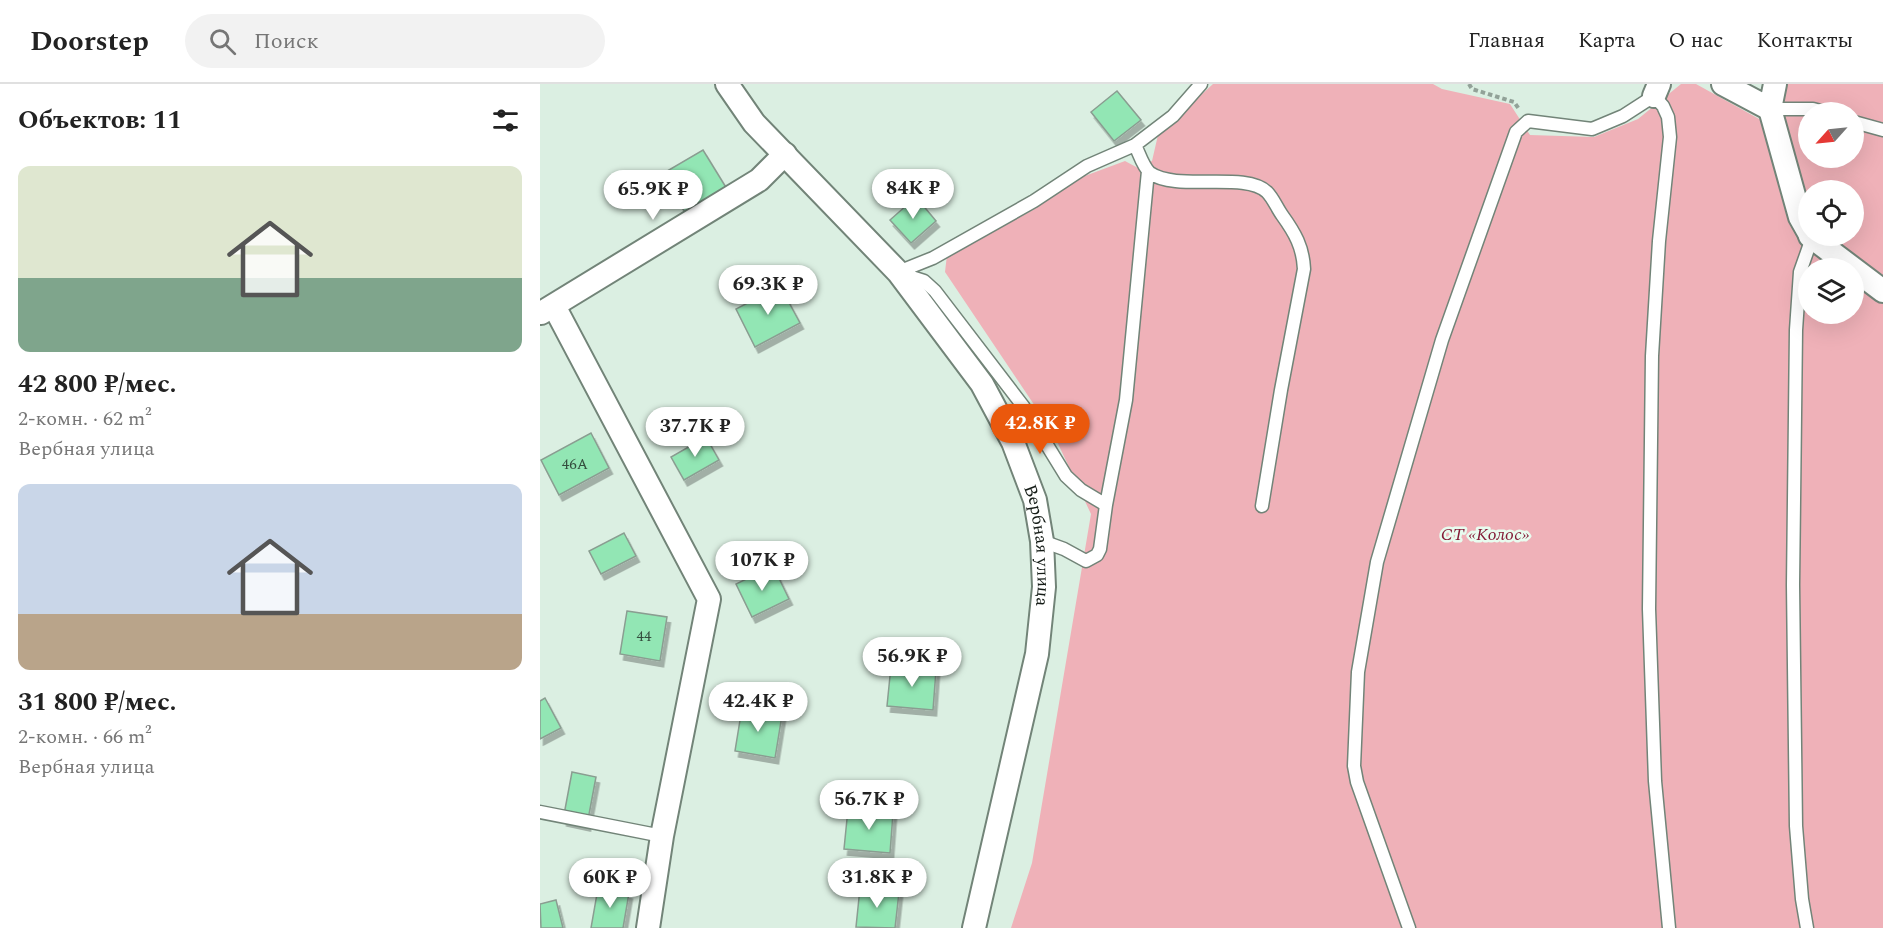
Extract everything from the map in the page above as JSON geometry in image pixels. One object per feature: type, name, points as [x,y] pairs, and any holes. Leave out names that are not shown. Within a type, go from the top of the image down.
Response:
[{"type":"street","name":"Вербная улица","points":[[727,84],[754,123],[898,272],[982,384],[1013,442],[1035,500],[1042,541],[1044,587],[1037,654],[974,928]]},
{"type":"street","points":[[1723,84],[1770,109]]},
{"type":"street","points":[[1775,84],[1770,109],[1798,210]]},
{"type":"street","points":[[648,928],[662,836],[709,599],[547,310],[759,180],[785,154]]},
{"type":"street","points":[[1824,246],[1883,291]]},
{"type":"lane","points":[[898,272],[933,258],[1034,201],[1087,166],[1135,145],[1173,116],[1201,84]]},
{"type":"lane","points":[[1409,928],[1355,774],[1358,672],[1377,562],[1442,340],[1516,132],[1528,121],[1592,129],[1623,116],[1656,90],[1668,117],[1670,137],[1659,242],[1652,356],[1649,609],[1655,781],[1669,928]]},
{"type":"lane","points":[[1770,109],[1798,109]]},
{"type":"lane","points":[[1864,125],[1883,130]]},
{"type":"lane","points":[[1042,541],[1064,549],[1086,561],[1092,559],[1100,549],[1126,400],[1148,171],[1135,145]]},
{"type":"lane","points":[[1148,171],[1158,177],[1175,180],[1254,184],[1266,191],[1297,236],[1303,255],[1304,270],[1262,506]]},
{"type":"lane","points":[[1807,246],[1800,272],[1796,330],[1793,585],[1797,826],[1802,899],[1808,928]]},
{"type":"lane","points":[[898,272],[924,281],[935,291],[1023,406],[1066,476],[1081,490],[1106,505]]},
{"type":"lane","points":[[540,812],[662,836]]},
{"type":"path","points":[[1469,84],[1472,89],[1514,102],[1528,121]]},
{"type":"green space","name":"СТ «Колос»","points":[[1213,84],[1433,84],[1442,89],[1510,104],[1530,135],[1594,137],[1638,119],[1681,84],[1696,84],[1761,120],[1798,232],[1798,246],[1811,246],[1827,258],[1798,258],[1798,324],[1864,324],[1864,288],[1883,303],[1883,928],[1011,928],[1032,863],[1091,514],[1053,433],[945,272],[947,255],[1033,210],[1074,180],[1125,161],[1138,168],[1152,161],[1158,135]]},
{"type":"green space","points":[[1784,84],[1883,84],[1883,282],[1864,267],[1864,258],[1852,258],[1837,246],[1864,246],[1864,180],[1799,180],[1780,109]]},
{"type":"building","points":[[1117,91],[1141,120],[1114,141],[1091,112]]},
{"type":"building","points":[[703,150],[727,189],[686,214],[662,174]]},
{"type":"building","points":[[916,197],[936,221],[911,243],[890,220]]},
{"type":"building","points":[[780,286],[800,323],[755,347],[736,309]]},
{"type":"building","points":[[591,433],[609,468],[559,495],[541,460]]},
{"type":"building","points":[[706,437],[719,460],[684,480],[671,457]]},
{"type":"building","points":[[624,533],[636,556],[601,574],[589,551]]},
{"type":"building","points":[[773,566],[789,599],[752,617],[736,584]]},
{"type":"building","points":[[627,611],[667,617],[660,661],[620,654]]},
{"type":"building","points":[[891,666],[936,670],[933,710],[887,706]]},
{"type":"building","points":[[545,698],[561,728],[540,739],[540,701]]},
{"type":"building","points":[[742,708],[782,715],[775,758],[735,751]]},
{"type":"building","points":[[572,772],[596,777],[587,825],[563,820]]},
{"type":"building","points":[[848,809],[893,813],[890,853],[844,849]]},
{"type":"building","points":[[598,888],[629,893],[623,928],[591,928]]},
{"type":"building","points":[[860,888],[899,892],[895,928],[856,927]]},
{"type":"building","points":[[556,900],[563,928],[541,928],[540,904]]}]
